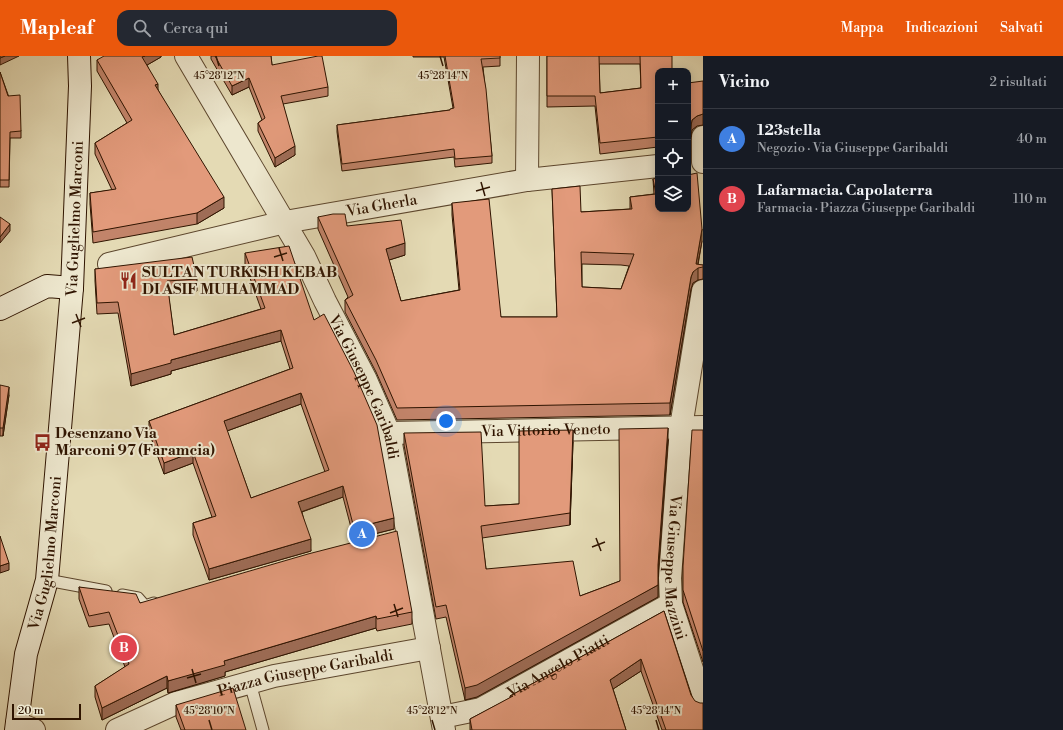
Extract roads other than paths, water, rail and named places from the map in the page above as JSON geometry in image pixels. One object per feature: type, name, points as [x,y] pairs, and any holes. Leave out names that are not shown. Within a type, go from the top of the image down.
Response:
[{"type":"street","name":"Via Guglielmo Marconi","points":[[22,728],[26,654],[46,580],[72,288],[80,56]]},
{"type":"street","name":"Via Guglielmo Marconi","points":[[80,86],[93,56]]},
{"type":"street","name":"Via Giuseppe Garibaldi","points":[[186,56],[304,256],[325,301],[365,378],[389,433],[404,534],[429,648],[443,724]]},
{"type":"street","points":[[527,180],[528,56]]},
{"type":"street","points":[[691,162],[703,161],[703,137]]},
{"type":"street","name":"Via Gherla","points":[[109,264],[285,222],[527,180],[655,166]]},
{"type":"street","points":[[0,309],[47,286],[72,288]]},
{"type":"street","name":"Via Giuseppe Mazzini","points":[[703,291],[681,427],[670,578],[671,604],[703,703]]},
{"type":"street","name":"Via Vittorio Veneto","points":[[389,433],[703,427]]},
{"type":"street","name":"Via Angelo Piatti","points":[[443,724],[480,709],[671,604]]},
{"type":"street","name":"Piazza Giuseppe Garibaldi","points":[[117,730],[176,703],[274,676],[429,648]]},
{"type":"lane","points":[[46,580],[138,598],[145,606],[166,600]]},
{"type":"lane","points":[[250,683],[263,730]]},
{"type":"place","name":"SULTAN TURKISH KEBAB DI ASIF MUHAMMAD","points":[[129,281]]},
{"type":"place","name":"Desenzano Via Marconi 97 (Faramcia)","points":[[42,442]]},
{"type":"place","name":"123stella","points":[[362,534]]},
{"type":"place","name":"Lafarmacia. Capolaterra","points":[[124,648]]}]
